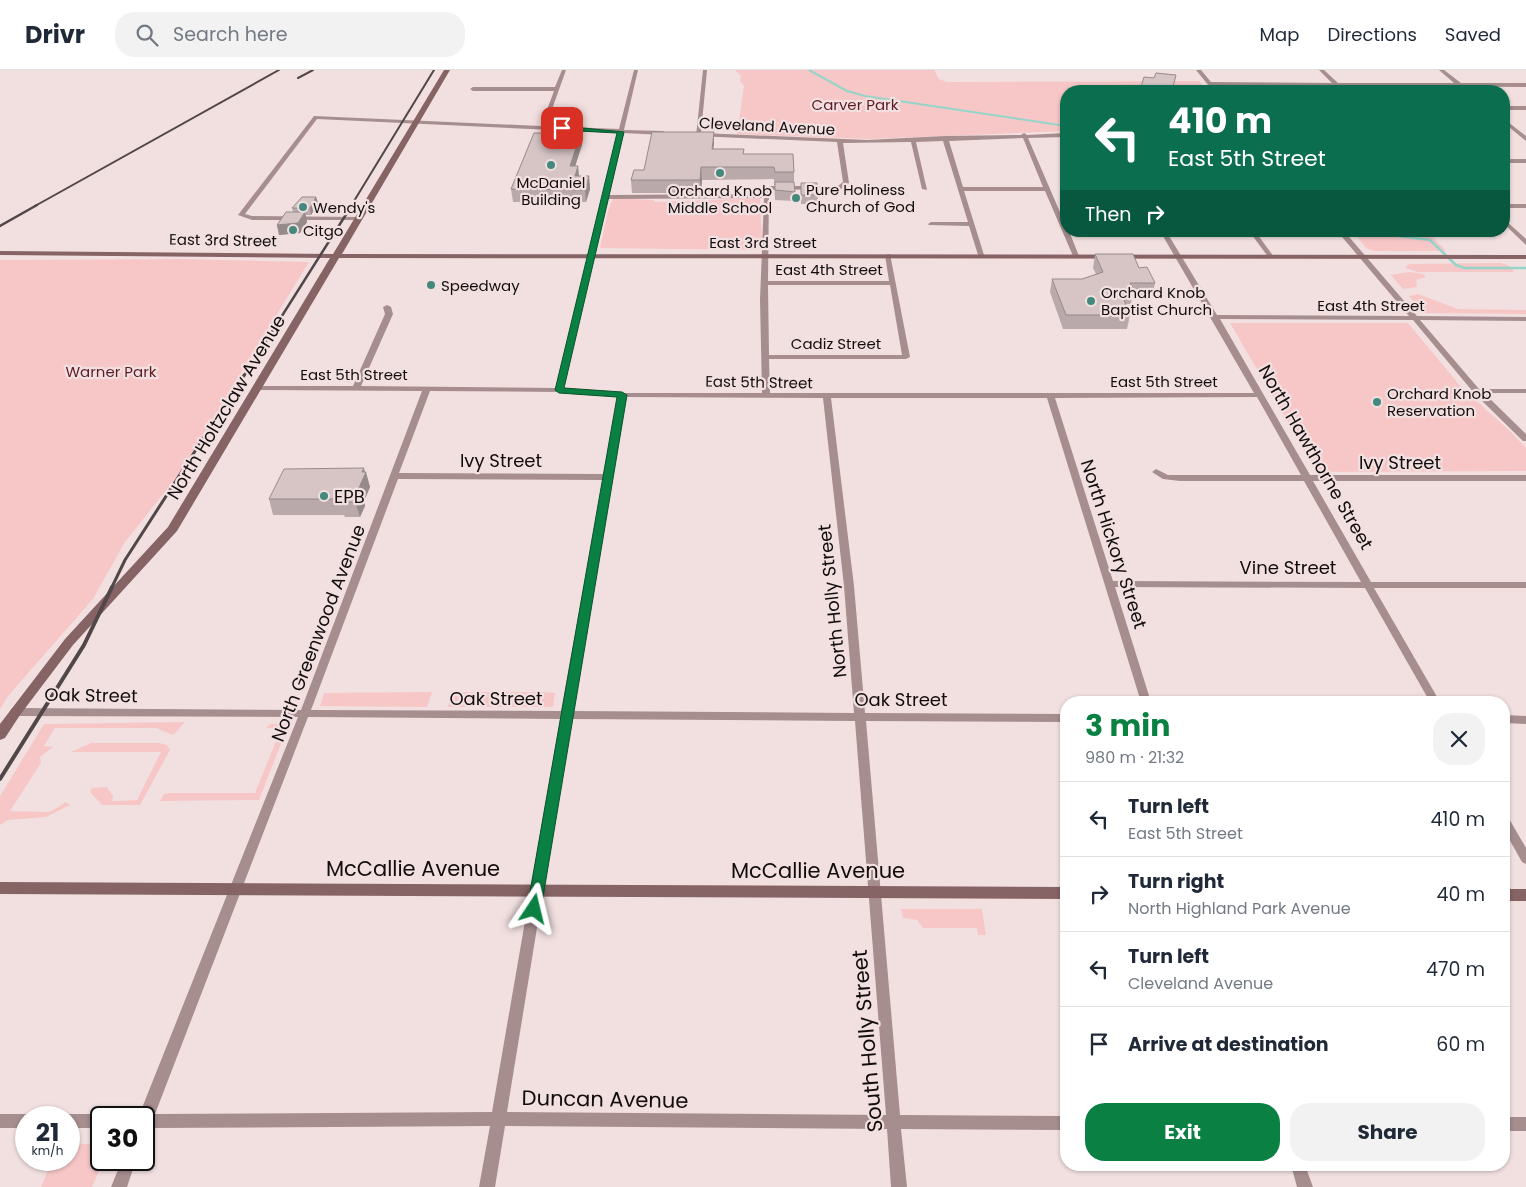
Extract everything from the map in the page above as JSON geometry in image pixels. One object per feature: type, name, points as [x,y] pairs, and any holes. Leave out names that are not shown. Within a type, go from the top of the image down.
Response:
[{"type":"main road","name":"North Holtzclaw Avenue","points":[[0,735],[15,712],[69,642],[173,529],[338,256],[447,70]]},
{"type":"main road","name":"East 3rd Street","points":[[0,253],[338,256],[1177,255],[1526,257]]},
{"type":"main road","name":"McCallie Avenue","points":[[0,888],[1060,893]]},
{"type":"main road","points":[[1510,895],[1526,895]]},
{"type":"street","points":[[542,127],[564,70]]},
{"type":"street","points":[[559,390],[593,256],[636,70]]},
{"type":"street","points":[[698,135],[705,70]]},
{"type":"street","points":[[1198,70],[1210,84],[1526,85]]},
{"type":"street","points":[[1321,70],[1336,84]]},
{"type":"street","points":[[1441,70],[1460,85]]},
{"type":"street","points":[[473,89],[557,89]]},
{"type":"street","points":[[1510,108],[1526,108]]},
{"type":"street","points":[[358,219],[252,218],[240,215],[316,117],[669,134]]},
{"type":"street","points":[[304,132],[321,122],[345,117]]},
{"type":"street","points":[[1510,126],[1526,139]]},
{"type":"street","points":[[1510,133],[1526,133]]},
{"type":"street","name":"Cleveland Avenue","points":[[688,134],[840,142],[1060,134]]},
{"type":"street","points":[[1024,135],[1060,219]]},
{"type":"street","points":[[946,138],[981,255]]},
{"type":"street","points":[[913,140],[925,189]]},
{"type":"street","points":[[766,395],[766,188],[832,188],[844,186],[840,142]]},
{"type":"street","points":[[1510,161],[1526,161]]},
{"type":"street","points":[[961,189],[1047,189]]},
{"type":"street","points":[[606,197],[767,196]]},
{"type":"street","points":[[1510,206],[1526,206]]},
{"type":"street","points":[[931,224],[972,224]]},
{"type":"street","points":[[1510,227],[1526,243]]},
{"type":"street","points":[[1068,237],[1076,256]]},
{"type":"street","name":"North Hawthorne Street","points":[[1166,237],[1216,317],[1432,696]]},
{"type":"street","points":[[1256,237],[1271,257]]},
{"type":"street","points":[[1345,237],[1477,391],[1526,439]]},
{"type":"street","points":[[888,255],[893,283]]},
{"type":"street","name":"East 4th Street","points":[[765,283],[893,283]]},
{"type":"street","name":"Cadiz Street","points":[[766,356],[906,357],[893,283]]},
{"type":"street","points":[[356,388],[389,314],[387,307]]},
{"type":"street","name":"East 4th Street","points":[[1216,317],[1526,319]]},
{"type":"street","name":"East 5th Street","points":[[259,388],[559,390],[622,395],[1260,395]]},
{"type":"street","name":"North Greenwood Avenue","points":[[150,1106],[304,715],[396,476],[427,389]]},
{"type":"street","points":[[1477,391],[1526,391]]},
{"type":"street","points":[[487,1187],[606,478],[622,395]]},
{"type":"street","name":"North Holly Street","points":[[827,396],[850,586],[876,892]]},
{"type":"street","name":"North Hickory Street","points":[[1050,396],[1144,696]]},
{"type":"street","name":"Ivy Street","points":[[1156,472],[1166,477],[1180,478],[1526,478]]},
{"type":"street","name":"Ivy Street","points":[[396,476],[606,478]]},
{"type":"street","name":"Vine Street","points":[[1110,584],[1526,585]]},
{"type":"street","name":"Oak Street","points":[[15,712],[1060,718]]},
{"type":"street","points":[[1510,719],[1526,720]]},
{"type":"street","points":[[1510,830],[1526,858]]},
{"type":"street","name":"South Holly Street","points":[[876,892],[899,1187]]},
{"type":"street","name":"Duncan Avenue","points":[[155,1122],[499,1119],[1060,1123]]},
{"type":"street","points":[[0,1121],[15,1121]]},
{"type":"street","points":[[1510,1124],[1526,1124]]},
{"type":"street","points":[[119,1187],[126,1171]]},
{"type":"street","points":[[1300,1171],[1305,1187]]},
{"type":"green space","name":"Carver Park","points":[[735,70],[934,70],[939,79],[947,82],[1199,81],[1202,85],[1060,85],[1060,131],[869,139],[737,134],[744,86],[740,81],[741,76]]},
{"type":"green space","points":[[613,198],[654,200],[654,202],[760,198],[762,239],[758,250],[600,248],[608,211]]},
{"type":"green space","points":[[1358,237],[1433,237],[1446,251],[1374,251],[1366,248]]},
{"type":"green space","name":"Warner Park","points":[[179,259],[309,262],[179,474],[125,542],[93,599],[8,696],[0,709],[0,260]]},
{"type":"green space","points":[[1501,263],[1510,266],[1514,272],[1418,272],[1405,268],[1409,264]]},
{"type":"green space","points":[[1409,272],[1423,274],[1426,277],[1416,280],[1417,287],[1403,289],[1391,275]]},
{"type":"green space","points":[[1418,294],[1458,309],[1526,310],[1526,314],[1424,313],[1409,296]]},
{"type":"green space","name":"Orchard Knob Reservation","points":[[1230,323],[1408,323],[1462,388],[1526,448],[1526,471],[1317,472]]},
{"type":"green space","points":[[432,692],[427,707],[320,706],[324,693]]},
{"type":"green space","points":[[452,692],[555,693],[553,707],[448,707]]},
{"type":"green space","points":[[185,722],[173,735],[156,728],[55,728],[44,746],[53,747],[40,757],[41,763],[10,811],[50,812],[66,802],[70,805],[46,817],[8,820],[0,825],[0,796],[44,724]]},
{"type":"green space","points":[[270,724],[286,724],[288,726],[259,800],[160,801],[164,794],[172,793],[255,793],[281,729],[266,728]]},
{"type":"green space","points":[[91,743],[159,743],[167,745],[170,750],[140,805],[102,805],[90,792],[92,788],[107,787],[113,796],[112,801],[137,800],[161,752],[71,752]]},
{"type":"green space","points":[[901,909],[982,909],[986,935],[978,935],[977,928],[923,928],[917,920],[903,918]]},
{"type":"green space","points":[[80,1144],[90,1144],[90,1171],[99,1171],[92,1187],[41,1187],[48,1171],[80,1171]]},
{"type":"building","points":[[1156,73],[1176,75],[1174,85],[1142,85],[1144,77],[1154,78]]},
{"type":"building","points":[[553,127],[572,127],[571,133],[581,133],[570,166],[578,166],[575,176],[589,176],[585,190],[511,189],[534,133],[551,133]]},
{"type":"building","points":[[652,132],[714,132],[712,149],[744,149],[743,154],[793,154],[794,172],[775,172],[774,167],[701,167],[700,180],[631,180],[634,170],[644,170]]},
{"type":"building","points":[[775,182],[794,182],[795,192],[775,190]]},
{"type":"building","points":[[801,183],[817,183],[818,195],[801,195]]},
{"type":"building","points":[[302,197],[316,197],[310,208],[292,208]]},
{"type":"building","points":[[286,212],[305,212],[298,223],[277,225]]},
{"type":"building","name":"Orchard Knob Baptist Church","points":[[1095,254],[1133,254],[1139,268],[1147,267],[1155,283],[1130,283],[1134,290],[1120,290],[1130,315],[1066,315],[1052,279],[1082,279],[1103,272]]},
{"type":"building","points":[[364,468],[362,472],[366,472],[358,490],[361,490],[355,502],[341,502],[342,499],[269,499],[284,469]]},
{"type":"waterway","points":[[809,70],[847,91],[865,96],[1060,125]]},
{"type":"waterway","points":[[1407,237],[1430,240],[1456,265],[1464,268],[1526,268]]},
{"type":"railway","points":[[35,206],[279,70]]},
{"type":"railway","points":[[298,78],[313,70]]},
{"type":"railway","points":[[351,206],[434,70]]},
{"type":"railway","points":[[0,226],[37,205]]},
{"type":"railway","points":[[244,376],[352,205]]},
{"type":"railway","points":[[111,589],[125,560],[244,375]]},
{"type":"railway","points":[[0,779],[84,645],[112,587]]},
{"type":"place","name":"McDaniel Building","points":[[551,165]]},
{"type":"place","name":"Orchard Knob Middle School","points":[[720,173]]},
{"type":"place","name":"Pure Holiness Church of God","points":[[796,198]]},
{"type":"place","name":"Wendy's","points":[[303,207]]},
{"type":"place","name":"Citgo","points":[[293,230]]},
{"type":"place","name":"Speedway","points":[[431,285]]},
{"type":"place","name":"Orchard Knob Baptist Church","points":[[1091,301]]},
{"type":"place","name":"Orchard Knob Reservation","points":[[1377,402]]},
{"type":"place","name":"EPB","points":[[324,496]]},
{"type":"route","points":[[534,909],[606,478],[622,395],[559,390],[593,256],[621,132],[562,128]]}]
